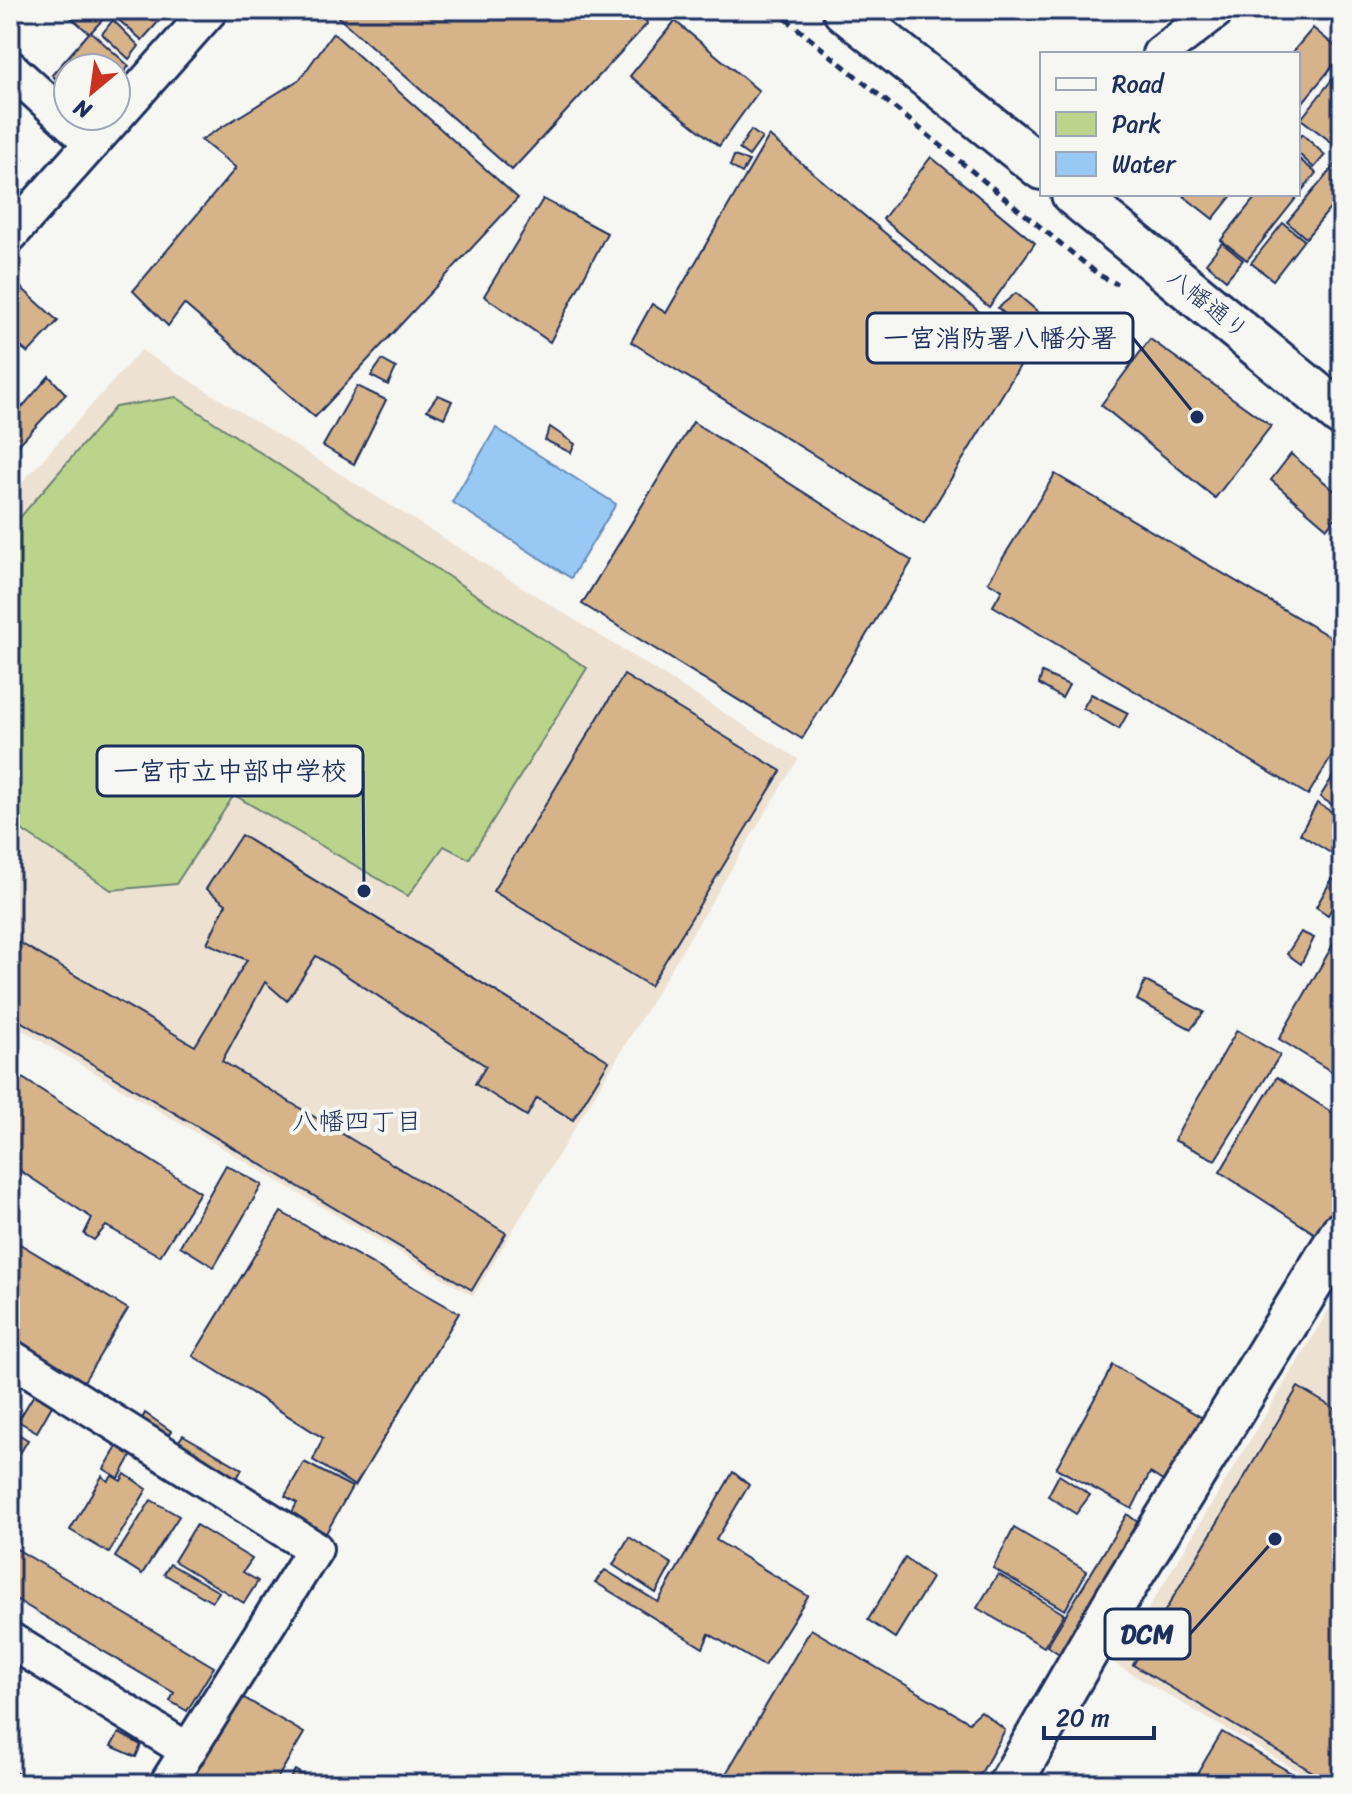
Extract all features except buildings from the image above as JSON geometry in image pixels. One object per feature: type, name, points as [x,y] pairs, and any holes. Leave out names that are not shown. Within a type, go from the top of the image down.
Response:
[{"type":"street","points":[[132,98],[210,10]]},
{"type":"street","points":[[844,10],[1037,157]]},
{"type":"street","points":[[1163,52],[1217,10]]},
{"type":"street","points":[[10,68],[92,143]]},
{"type":"street","points":[[10,235],[102,132]]},
{"type":"street","name":"八幡通り","points":[[1075,196],[1342,415]]},
{"type":"street","points":[[1010,1784],[1117,1599],[1342,1233]]},
{"type":"street","points":[[10,1357],[315,1549],[167,1784]]},
{"type":"street","points":[[10,1640],[187,1750]]},
{"type":"shaded area","points":[[141,350],[798,759],[473,1296],[10,1023],[10,496]]},
{"type":"shaded area","points":[[1342,1288],[1342,1784],[1320,1784],[1115,1664]]},
{"type":"green space","points":[[176,397],[587,668],[469,859],[444,846],[408,896],[234,795],[176,884],[111,890],[10,822],[10,529],[115,407]]},
{"type":"water","points":[[496,428],[616,504],[571,578],[452,502]]},
{"type":"place","name":"一宮消防署八幡分署","points":[[1197,417]]},
{"type":"place","name":"一宮市立中部中学校","points":[[364,891]]},
{"type":"place","name":"DCM","points":[[1275,1539]]},
{"type":"district","name":"八幡四丁目","points":[[357,1121]]}]
